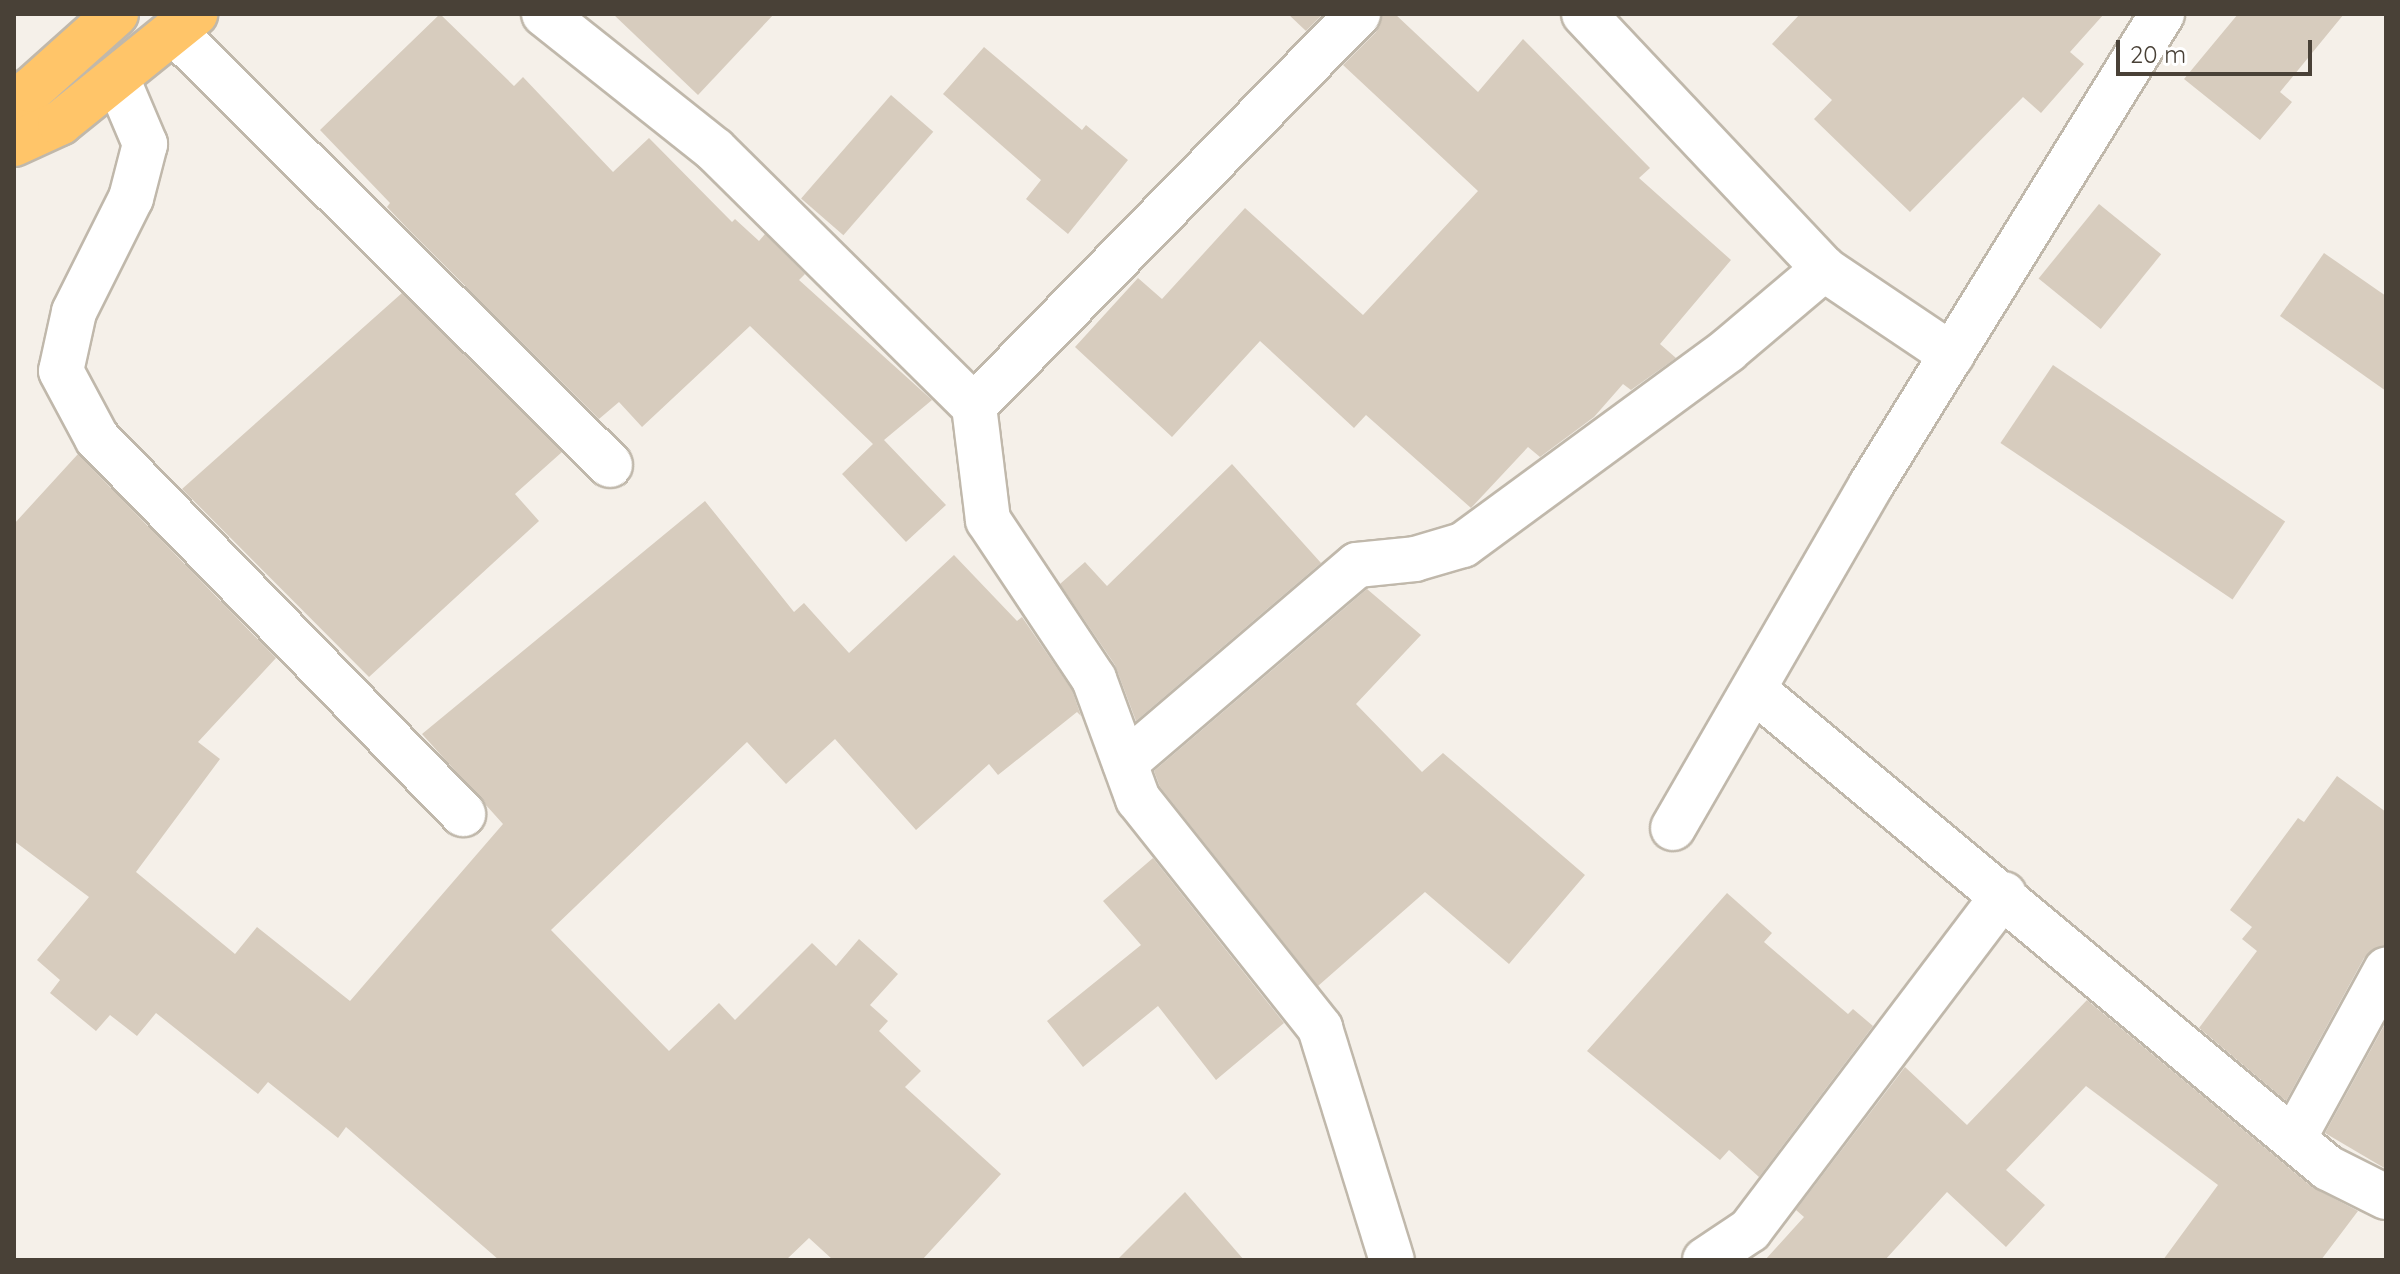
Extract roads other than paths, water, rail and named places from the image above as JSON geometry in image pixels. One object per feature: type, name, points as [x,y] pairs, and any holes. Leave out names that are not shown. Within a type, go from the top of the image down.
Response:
[{"type":"highway","points":[[14,113],[31,90],[116,14]]},
{"type":"highway","points":[[14,144],[60,123],[185,24]]},
{"type":"street","points":[[544,14],[715,150],[974,406],[988,520],[1094,679],[1138,799],[1320,1028],[1392,1260]]},
{"type":"street","points":[[974,406],[1358,14]]},
{"type":"street","points":[[1584,14],[1824,269],[1952,355]]},
{"type":"street","points":[[1673,828],[1952,355],[2162,14]]},
{"type":"street","points":[[185,24],[610,465]]},
{"type":"street","points":[[117,78],[145,144],[131,198],[74,312],[61,371],[97,438],[463,814]]},
{"type":"street","points":[[1125,763],[1357,565],[1415,559],[1463,545],[1728,350],[1824,269]]},
{"type":"street","points":[[1754,690],[2004,894],[2328,1168],[2386,1197]]},
{"type":"street","points":[[1705,1260],[1750,1230],[2004,894]]},
{"type":"street","points":[[2294,1138],[2386,970]]}]
